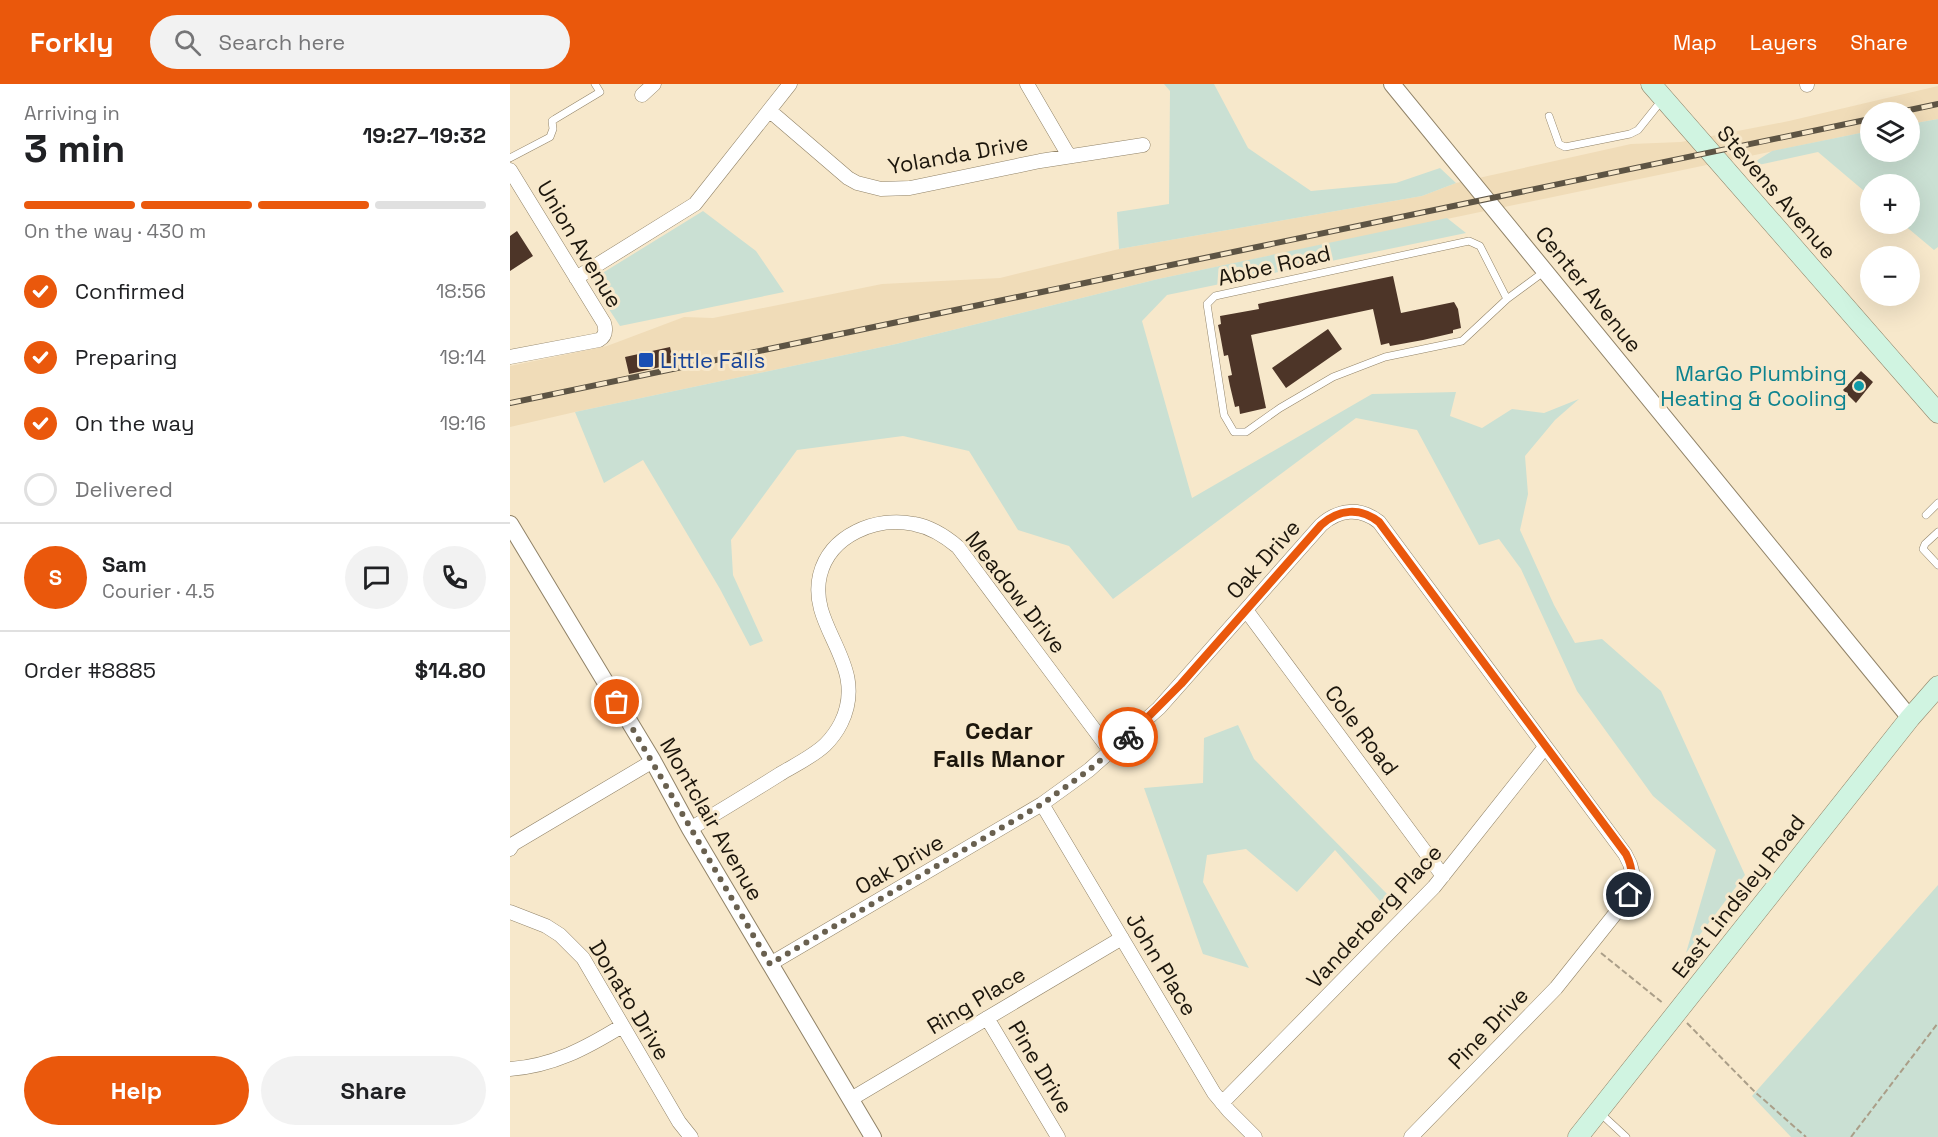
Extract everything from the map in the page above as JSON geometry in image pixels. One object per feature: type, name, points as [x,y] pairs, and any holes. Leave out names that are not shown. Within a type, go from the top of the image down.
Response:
[{"type":"main road","name":"Stevens Avenue","points":[[1657,91],[1936,406]]},
{"type":"main road","name":"East Lindsley Road","points":[[1578,1137],[1910,718],[1938,686]]},
{"type":"street","points":[[642,95],[654,84]]},
{"type":"street","points":[[576,278],[695,204],[790,84]]},
{"type":"street","points":[[1027,84],[1069,156]]},
{"type":"street","name":"Center Avenue","points":[[1392,84],[1910,718]]},
{"type":"street","name":"Yolanda Drive","points":[[770,111],[848,178],[857,183],[880,189],[910,188],[1069,156],[1143,145]]},
{"type":"street","name":"Union Avenue","points":[[510,170],[604,323],[605,333],[599,340],[510,357]]},
{"type":"street","name":"Oak Drive","points":[[770,964],[1042,804],[1111,752],[1159,708],[1327,519],[1342,512],[1366,514],[1379,522],[1594,810],[1630,864],[1632,881],[1629,895],[1592,946]]},
{"type":"street","name":"Meadow Drive","points":[[690,829],[816,752],[837,731],[848,701],[848,677],[821,611],[818,594],[820,576],[828,556],[842,541],[852,533],[876,524],[902,522],[920,525],[938,532],[958,547],[1111,752]]},
{"type":"street","name":"Montclair Avenue","points":[[510,524],[653,761],[690,829],[873,1137]]},
{"type":"street","name":"Cole Road","points":[[1246,610],[1443,876]]},
{"type":"street","name":"Vanderberg Place","points":[[1222,1103],[1443,876],[1545,747]]},
{"type":"street","points":[[510,849],[513,844],[653,761]]},
{"type":"street","name":"John Place","points":[[1042,804],[1208,1083],[1222,1103],[1255,1137]]},
{"type":"street","name":"Donato Drive","points":[[510,912],[546,926],[573,946],[593,972],[679,1122],[691,1137]]},
{"type":"street","name":"Ring Place","points":[[850,1099],[1122,938]]},
{"type":"street","name":"Pine Drive","points":[[1411,1137],[1538,1008],[1592,946]]},
{"type":"street","name":"Pine Drive","points":[[987,1018],[1058,1137]]},
{"type":"street","points":[[510,1069],[563,1058],[591,1045],[622,1026]]},
{"type":"lane","points":[[510,158],[550,137],[553,129],[552,121],[555,118],[600,92],[595,84]]},
{"type":"lane","points":[[1549,116],[1559,144],[1566,147],[1630,134],[1638,130],[1657,91]]},
{"type":"lane","name":"Abbe Road","points":[[1507,299],[1480,246],[1469,241],[1215,296],[1207,304],[1224,415],[1234,432],[1246,432],[1280,408],[1333,377],[1385,357],[1462,341],[1507,299],[1545,271]]},
{"type":"lane","points":[[1926,515],[1938,503]]},
{"type":"lane","points":[[1938,532],[1923,549],[1938,565]]},
{"type":"lane","points":[[1598,1112],[1626,1137]]},
{"type":"path","points":[[1592,946],[1676,1013],[1755,1092],[1806,1137]]},
{"type":"path","points":[[1851,1137],[1938,1023]]},
{"type":"shaded area","points":[[1938,86],[1938,119],[1920,122],[1920,102],[1870,102]]},
{"type":"shaded area","points":[[1860,104],[1860,133],[1158,279],[896,344],[510,427],[510,366],[607,346],[684,317],[713,318],[882,284],[1000,278],[1119,249],[1422,196],[1456,183],[1631,144],[1681,142]]},
{"type":"green space","points":[[1164,84],[1214,84],[1248,148],[1311,191],[1396,183],[1440,168],[1456,183],[1422,196],[1119,249],[1117,212],[1169,204],[1170,91]]},
{"type":"green space","points":[[1938,119],[1938,247],[1934,250],[1915,234],[1920,234],[1920,174],[1860,174],[1860,188],[1818,152],[1745,168],[1772,151],[1860,133],[1860,162],[1920,162],[1920,122]]},
{"type":"green space","points":[[703,211],[756,251],[784,292],[620,326],[593,285],[596,277]]},
{"type":"green space","points":[[1447,218],[1466,233],[1167,295],[1142,321],[1192,498],[1372,394],[1456,392],[1450,416],[1482,428],[1512,409],[1544,413],[1579,399],[1555,420],[1525,456],[1528,494],[1520,530],[1554,605],[1575,643],[1602,639],[1661,691],[1745,875],[1686,953],[1716,850],[1653,796],[1577,691],[1521,569],[1499,539],[1479,545],[1417,430],[1356,418],[1113,599],[1069,546],[1018,530],[969,451],[903,436],[797,450],[731,540],[733,575],[763,641],[750,646],[720,589],[643,460],[604,483],[575,412],[896,344],[1158,279]]},
{"type":"green space","points":[[1238,725],[1254,759],[1394,901],[1386,908],[1335,850],[1297,892],[1246,849],[1207,855],[1203,882],[1249,968],[1203,954],[1144,788],[1203,783],[1204,738]]},
{"type":"green space","points":[[1938,885],[1938,1137],[1791,1137],[1752,1096]]},
{"type":"building","points":[[517,231],[533,256],[510,271],[510,236]]},
{"type":"building","points":[[1393,276],[1401,313],[1454,302],[1458,309],[1461,328],[1453,330],[1453,333],[1423,340],[1390,346],[1389,343],[1381,345],[1373,309],[1251,335],[1266,408],[1240,414],[1239,406],[1235,407],[1230,386],[1228,376],[1232,375],[1228,355],[1224,356],[1218,325],[1221,324],[1220,316],[1259,309],[1258,304]]},
{"type":"building","points":[[1328,329],[1342,349],[1286,388],[1272,368]]},
{"type":"building","points":[[670,347],[674,364],[629,374],[625,357]]},
{"type":"building","name":"MarGo Plumbing Heating & Cooling","points":[[1861,371],[1873,382],[1856,403],[1843,390]]},
{"type":"railway","points":[[1920,108],[1938,104]]},
{"type":"railway","points":[[510,403],[1860,121]]},
{"type":"way so far","points":[[617,702],[770,964],[1042,804],[1066,788],[1128,737]]},
{"type":"place","name":"Little Falls","points":[[646,360]]},
{"type":"place","name":"MarGo Plumbing Heating & Cooling","points":[[1859,386]]},
{"type":"district","name":"Cedar Falls Manor","points":[[999,745]]},
{"type":"route","points":[[1128,737],[1181,684],[1327,519],[1342,512],[1366,514],[1379,522],[1626,854],[1633,875],[1629,895]]}]
